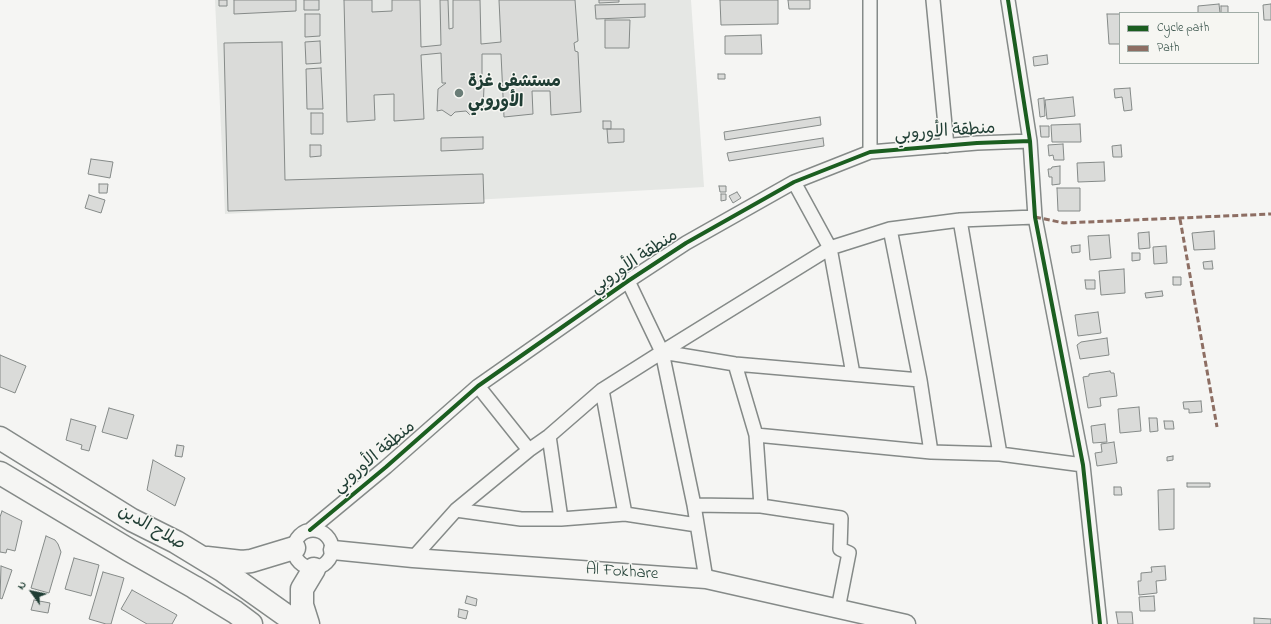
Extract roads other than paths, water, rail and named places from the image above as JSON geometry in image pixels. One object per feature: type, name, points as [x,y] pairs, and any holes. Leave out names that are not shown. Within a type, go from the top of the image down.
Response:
[{"type":"highway","name":"صلاح الدين","points":[[0,438],[132,520],[176,542],[201,557],[234,578],[298,624]]},
{"type":"highway","name":"صلاح الدين","points":[[0,473],[236,612],[251,624]]},
{"type":"highway","points":[[201,557],[242,562],[251,561],[294,548]]},
{"type":"highway","points":[[308,624],[302,604],[302,589],[314,568]]},
{"type":"street","points":[[870,0],[870,152]]},
{"type":"street","points":[[933,0],[947,146]]},
{"type":"street","points":[[1008,0],[1030,141],[1035,217],[1083,465],[1100,624]]},
{"type":"street","name":"منطقة الأوروبي","points":[[310,530],[386,467],[478,386],[686,243],[794,182],[870,152],[977,143],[1030,141]]},
{"type":"street","points":[[794,182],[830,248],[853,374]]},
{"type":"street","points":[[413,558],[456,510],[529,450],[549,436],[602,390],[830,248],[890,229],[960,220],[1035,217]]},
{"type":"street","points":[[960,220],[1000,454]]},
{"type":"street","points":[[890,229],[920,380],[931,452]]},
{"type":"street","points":[[628,282],[662,352],[694,505],[706,579]]},
{"type":"street","points":[[662,352],[735,364],[920,380]]},
{"type":"street","points":[[735,364],[756,435],[761,506]]},
{"type":"street","points":[[478,386],[529,450]]},
{"type":"street","points":[[602,390],[625,514]]},
{"type":"street","points":[[756,435],[931,452],[1000,454],[1083,465]]},
{"type":"street","points":[[549,436],[561,519]]},
{"type":"street","points":[[694,505],[761,506],[841,518],[840,549],[849,553],[838,609]]},
{"type":"street","points":[[456,510],[521,520],[561,519],[625,514],[697,526]]},
{"type":"street","points":[[310,530],[323,532],[331,541],[333,550],[330,559],[326,564],[320,567],[308,568],[297,560],[294,548],[295,541],[299,536],[310,530]]},
{"type":"street","name":"Al Fokhare","points":[[333,550],[413,558],[706,579],[906,624]]},
{"type":"place","name":"مستشفى غزة الأوروبي","points":[[459,93]]}]
